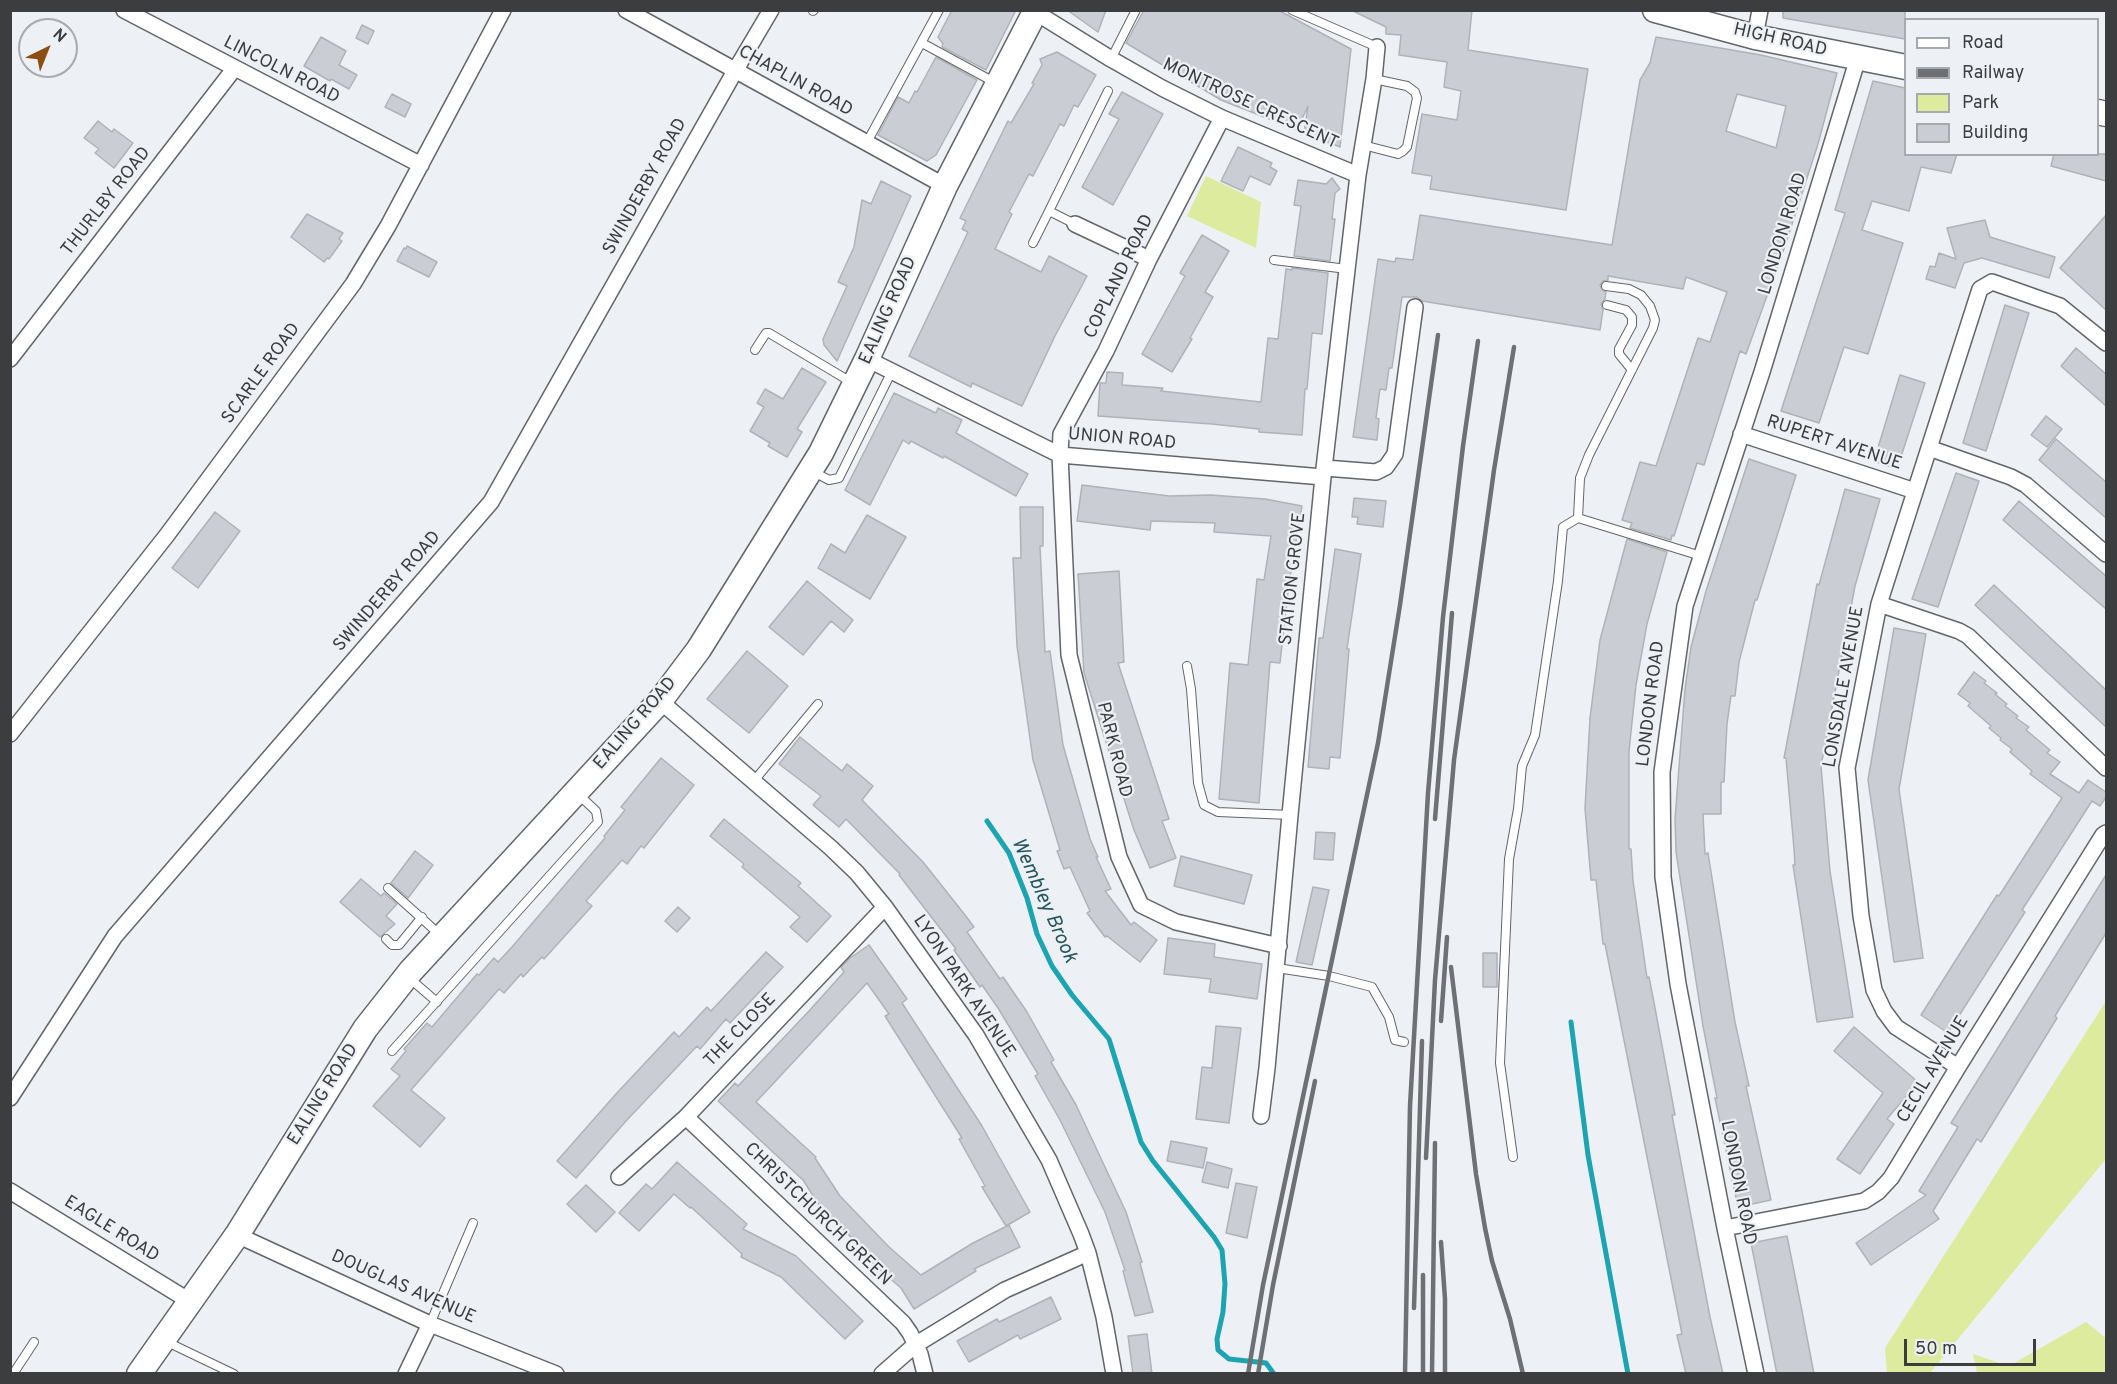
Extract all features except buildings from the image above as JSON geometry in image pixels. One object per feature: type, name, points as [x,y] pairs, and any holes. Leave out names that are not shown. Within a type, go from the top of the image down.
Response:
[{"type":"main road","name":"HIGH ROAD","points":[[1655,10],[1755,37],[1904,67]]},
{"type":"main road","name":"EALING ROAD","points":[[139,1374],[237,1235],[365,1029],[407,976],[442,937],[660,701],[699,649],[810,470],[867,359],[945,186],[1035,11]]},
{"type":"street","name":"LINCOLN ROAD","points":[[124,10],[421,165]]},
{"type":"street","name":"SCARLE ROAD","points":[[10,734],[167,535],[352,284],[388,226],[503,10]]},
{"type":"street","name":"CHAPLIN ROAD","points":[[626,10],[945,186]]},
{"type":"street","name":"SWINDERBY ROAD","points":[[10,1098],[115,936],[491,502],[771,10]]},
{"type":"street","points":[[1755,37],[1760,10]]},
{"type":"street","name":"MONTROSE CRESCENT","points":[[1035,11],[1111,59],[1222,118],[1358,175]]},
{"type":"street","name":"STATION GROVE","points":[[1261,1116],[1324,472],[1358,175],[1377,47]]},
{"type":"street","name":"LONDON ROAD","points":[[1756,1374],[1678,984],[1663,878],[1662,772],[1685,606],[1762,372],[1858,58]]},
{"type":"street","name":"THURLBY ROAD","points":[[10,359],[234,69]]},
{"type":"street","name":"COPLAND ROAD","points":[[1060,455],[1061,434],[1106,351],[1149,259],[1222,118]]},
{"type":"street","points":[[1075,224],[1149,259]]},
{"type":"street","name":"LONSDALE AVENUE","points":[[1958,1067],[1896,1027],[1884,1011],[1874,990],[1861,916],[1847,768],[1879,604],[1980,289],[1992,282],[2060,306],[2106,343]]},
{"type":"street","name":"UNION ROAD","points":[[867,359],[1060,455],[1324,472],[1376,472],[1386,467],[1395,454],[1415,307]]},
{"type":"street","name":"RUPERT AVENUE","points":[[1741,434],[1915,491]]},
{"type":"street","points":[[1929,448],[2011,477],[2026,485],[2106,554]]},
{"type":"street","name":"PARK ROAD","points":[[1060,455],[1069,655],[1119,857],[1141,905],[1176,922],[1279,946]]},
{"type":"street","points":[[1879,604],[1968,636],[2106,768]]},
{"type":"street","name":"LYON PARK AVENUE","points":[[660,701],[857,873],[885,907],[943,987],[994,1066],[1049,1160],[1088,1253],[1104,1317],[1114,1374]]},
{"type":"street","name":"CECIL AVENUE","points":[[1725,1228],[1864,1200],[1878,1192],[1891,1178],[1958,1067],[2106,833]]},
{"type":"street","name":"THE CLOSE","points":[[619,1177],[686,1117],[885,907]]},
{"type":"street","name":"CHRISTCHURCH GREEN","points":[[686,1117],[903,1323],[915,1346],[925,1374]]},
{"type":"street","name":"EAGLE ROAD","points":[[10,1191],[191,1302]]},
{"type":"street","name":"DOUGLAS AVENUE","points":[[237,1235],[430,1324],[556,1374]]},
{"type":"street","points":[[882,1374],[915,1346],[1005,1290],[1088,1253]]},
{"type":"street","points":[[406,1374],[430,1324]]},
{"type":"lane","points":[[866,144],[939,10]]},
{"type":"lane","points":[[1111,59],[1136,10]]},
{"type":"lane","points":[[1292,10],[1377,47]]},
{"type":"lane","points":[[922,43],[998,84]]},
{"type":"lane","points":[[1363,145],[1398,154],[1403,151],[1407,147],[1417,98],[1415,92],[1407,86],[1374,79]]},
{"type":"lane","points":[[1033,243],[1108,91]]},
{"type":"lane","points":[[1049,211],[1075,224]]},
{"type":"lane","points":[[1274,260],[1347,269]]},
{"type":"lane","points":[[1578,518],[1580,478],[1655,320],[1646,301],[1635,291],[1606,286]]},
{"type":"lane","points":[[1607,305],[1626,310],[1632,317],[1632,325],[1619,349],[1619,354],[1632,370]]},
{"type":"lane","points":[[755,350],[766,333],[769,333],[855,384]]},
{"type":"lane","points":[[810,470],[829,480],[834,481],[839,478],[892,371]]},
{"type":"lane","points":[[1513,1157],[1500,1063],[1509,859],[1518,809],[1522,766],[1535,735],[1558,581],[1563,527],[1578,518],[1701,556]]},
{"type":"lane","points":[[1187,666],[1191,688],[1198,783],[1204,805],[1218,812],[1290,815]]},
{"type":"lane","points":[[753,782],[818,704]]},
{"type":"lane","points":[[392,1051],[598,822],[596,811],[576,792]]},
{"type":"lane","points":[[388,888],[442,937]]},
{"type":"lane","points":[[386,939],[392,945],[399,945],[422,917]]},
{"type":"lane","points":[[1276,968],[1329,975],[1372,987],[1389,1017],[1395,1040],[1404,1042]]},
{"type":"lane","points":[[407,976],[437,1002]]},
{"type":"lane","points":[[430,1324],[473,1223]]},
{"type":"lane","points":[[163,1340],[234,1374]]},
{"type":"lane","points":[[13,1374],[34,1342]]},
{"type":"green space","points":[[1206,176],[1261,202],[1256,248],[1187,216]]},
{"type":"green space","points":[[2106,1001],[2106,1159],[1930,1373],[1887,1373],[1885,1348]]},
{"type":"green space","points":[[2086,1322],[2106,1338],[2106,1373],[1977,1373],[1973,1354],[2009,1366]]},
{"type":"waterway","name":"Wembley Brook","points":[[987,821],[1009,853],[1027,898],[1037,934],[1052,966],[1072,995],[1109,1039],[1141,1142],[1153,1161],[1222,1250],[1225,1284],[1223,1312],[1217,1339],[1218,1350],[1229,1359],[1266,1363],[1274,1374]]},
{"type":"waterway","points":[[1571,1022],[1588,1155],[1628,1374]]},
{"type":"railway","points":[[1248,1374],[1263,1285],[1378,743],[1438,335]]},
{"type":"railway","points":[[1405,1374],[1410,1106],[1428,793],[1443,617],[1478,341]]},
{"type":"railway","points":[[1426,1158],[1435,980],[1454,760],[1494,470],[1514,347]]},
{"type":"railway","points":[[1435,819],[1452,613]]},
{"type":"railway","points":[[1441,1021],[1447,937]]},
{"type":"railway","points":[[1451,967],[1476,1174],[1485,1228],[1523,1374]]},
{"type":"railway","points":[[1414,1308],[1422,1041]]},
{"type":"railway","points":[[1258,1374],[1273,1285],[1315,1081]]},
{"type":"railway","points":[[1432,1374],[1435,1143]]},
{"type":"railway","points":[[1441,1242],[1445,1299],[1445,1374]]},
{"type":"railway","points":[[1423,1275],[1423,1374]]}]
